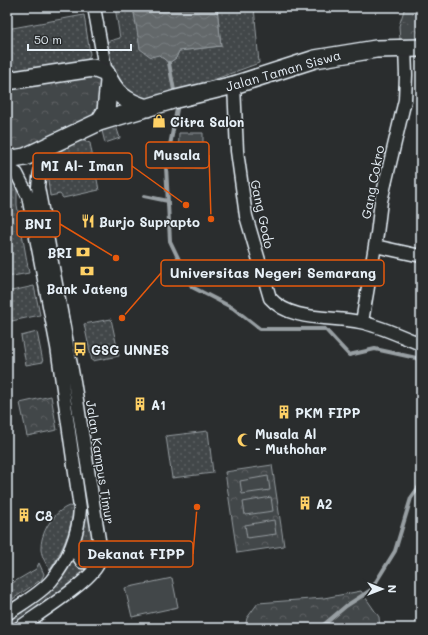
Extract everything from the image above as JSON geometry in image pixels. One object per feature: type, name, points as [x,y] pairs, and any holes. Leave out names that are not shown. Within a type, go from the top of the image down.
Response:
[{"type":"main road","name":"Jalan Taman Siswa","points":[[7,160],[25,157],[50,146],[99,122],[124,106],[147,108],[176,99],[234,85],[315,59],[349,52],[413,48]]},
{"type":"main road","points":[[7,81],[93,68],[108,77],[124,106]]},
{"type":"main road","points":[[99,122],[106,111],[108,77]]},
{"type":"street","points":[[94,7],[108,77]]},
{"type":"street","name":"Gang Cokro","points":[[362,322],[381,201],[404,100],[406,75],[413,48]]},
{"type":"street","name":"Gang Godo","points":[[234,85],[237,151],[246,216],[270,298],[292,313],[362,322],[421,344]]},
{"type":"street","points":[[50,146],[41,161],[38,187],[56,314]]},
{"type":"street","points":[[7,167],[17,174],[28,196],[56,314]]},
{"type":"street","points":[[375,246],[421,256]]},
{"type":"street","name":"Jalan Kampus Timur","points":[[56,314],[65,329],[100,546],[100,556]]},
{"type":"street","name":"Jalan Kampus Timur","points":[[7,614],[51,581],[72,545],[80,516],[80,498],[60,370],[56,314]]},
{"type":"street","points":[[72,545],[82,562],[91,562],[100,556]]},
{"type":"street","points":[[19,628],[71,591],[86,578],[98,565],[100,556]]},
{"type":"green space","points":[[115,7],[133,7],[159,55],[169,63],[176,58],[179,51],[221,46],[217,7],[254,7],[259,63],[202,84],[146,99],[125,93],[111,69],[106,42],[120,38]]},
{"type":"green space","points":[[405,7],[421,7],[421,41],[400,40],[399,26]]},
{"type":"green space","points":[[84,15],[90,54],[87,61],[15,73],[11,71],[7,52],[7,29]]},
{"type":"green space","points":[[92,72],[104,82],[96,119],[7,156],[7,85]]},
{"type":"green space","points":[[116,126],[120,138],[105,143],[102,131]]},
{"type":"green space","points":[[179,133],[203,133],[203,168],[178,167]]},
{"type":"green space","points":[[78,141],[90,143],[99,190],[63,198],[60,194],[50,196],[47,174],[49,161],[53,156]]},
{"type":"green space","points":[[7,174],[15,181],[17,188],[17,205],[29,273],[7,277]]},
{"type":"green space","points":[[34,286],[40,315],[7,322],[7,292]]},
{"type":"green space","points":[[111,319],[119,356],[92,361],[84,324]]},
{"type":"green space","points":[[37,332],[43,362],[26,365],[21,336]]},
{"type":"green space","points":[[51,396],[57,430],[27,436],[20,403]]},
{"type":"green space","points":[[208,431],[213,473],[172,478],[166,436]]},
{"type":"green space","points":[[272,465],[284,546],[237,553],[225,472]]},
{"type":"green space","points":[[268,476],[270,490],[242,494],[240,481]]},
{"type":"green space","points":[[86,495],[92,498],[100,557],[78,558],[80,498]]},
{"type":"green space","points":[[271,497],[273,511],[245,515],[243,502]]},
{"type":"green space","points":[[69,506],[73,507],[71,524],[59,555],[50,570],[44,560],[41,550],[41,543],[45,530],[53,518]]},
{"type":"green space","points":[[274,520],[276,534],[247,538],[245,525]]},
{"type":"green space","points":[[72,559],[81,567],[91,567],[19,628],[7,628],[7,614]]},
{"type":"green space","points":[[39,563],[44,574],[42,579],[7,603],[7,586],[36,569]]},
{"type":"green space","points":[[172,578],[178,607],[132,617],[125,588]]},
{"type":"green space","points":[[361,591],[379,617],[380,628],[245,628],[247,618],[258,603],[324,598]]},
{"type":"water","points":[[133,7],[217,7],[221,46],[179,51],[176,58],[169,63],[159,55],[151,57],[140,49]]},
{"type":"waterway","points":[[169,63],[175,96]]},
{"type":"waterway","points":[[176,102],[177,109],[166,166],[170,241],[192,287],[233,308],[260,329],[325,329],[349,355],[375,349],[421,359]]},
{"type":"waterway","points":[[144,196],[168,201]]},
{"type":"waterway","points":[[320,628],[346,606],[371,590],[395,551],[411,498],[421,484]]},
{"type":"place","name":"Citra Salon","points":[[159,121]]},
{"type":"place","name":"MI Al- Iman","points":[[186,205]]},
{"type":"place","name":"Musala","points":[[211,219]]},
{"type":"place","name":"Burjo Suprapto","points":[[88,221]]},
{"type":"place","name":"BRI","points":[[83,252]]},
{"type":"place","name":"BNI","points":[[116,258]]},
{"type":"place","name":"Bank Jateng","points":[[87,271]]},
{"type":"place","name":"Universitas Negeri Semarang","points":[[122,318]]},
{"type":"place","name":"GSG UNNES","points":[[80,349]]},
{"type":"place","name":"A1","points":[[140,404]]},
{"type":"place","name":"PKM FIPP","points":[[284,412]]},
{"type":"place","name":"Musala Al - Muthohar","points":[[244,440]]},
{"type":"place","name":"A2","points":[[305,503]]},
{"type":"place","name":"Dekanat FIPP","points":[[197,507]]},
{"type":"place","name":"C8","points":[[24,515]]}]
